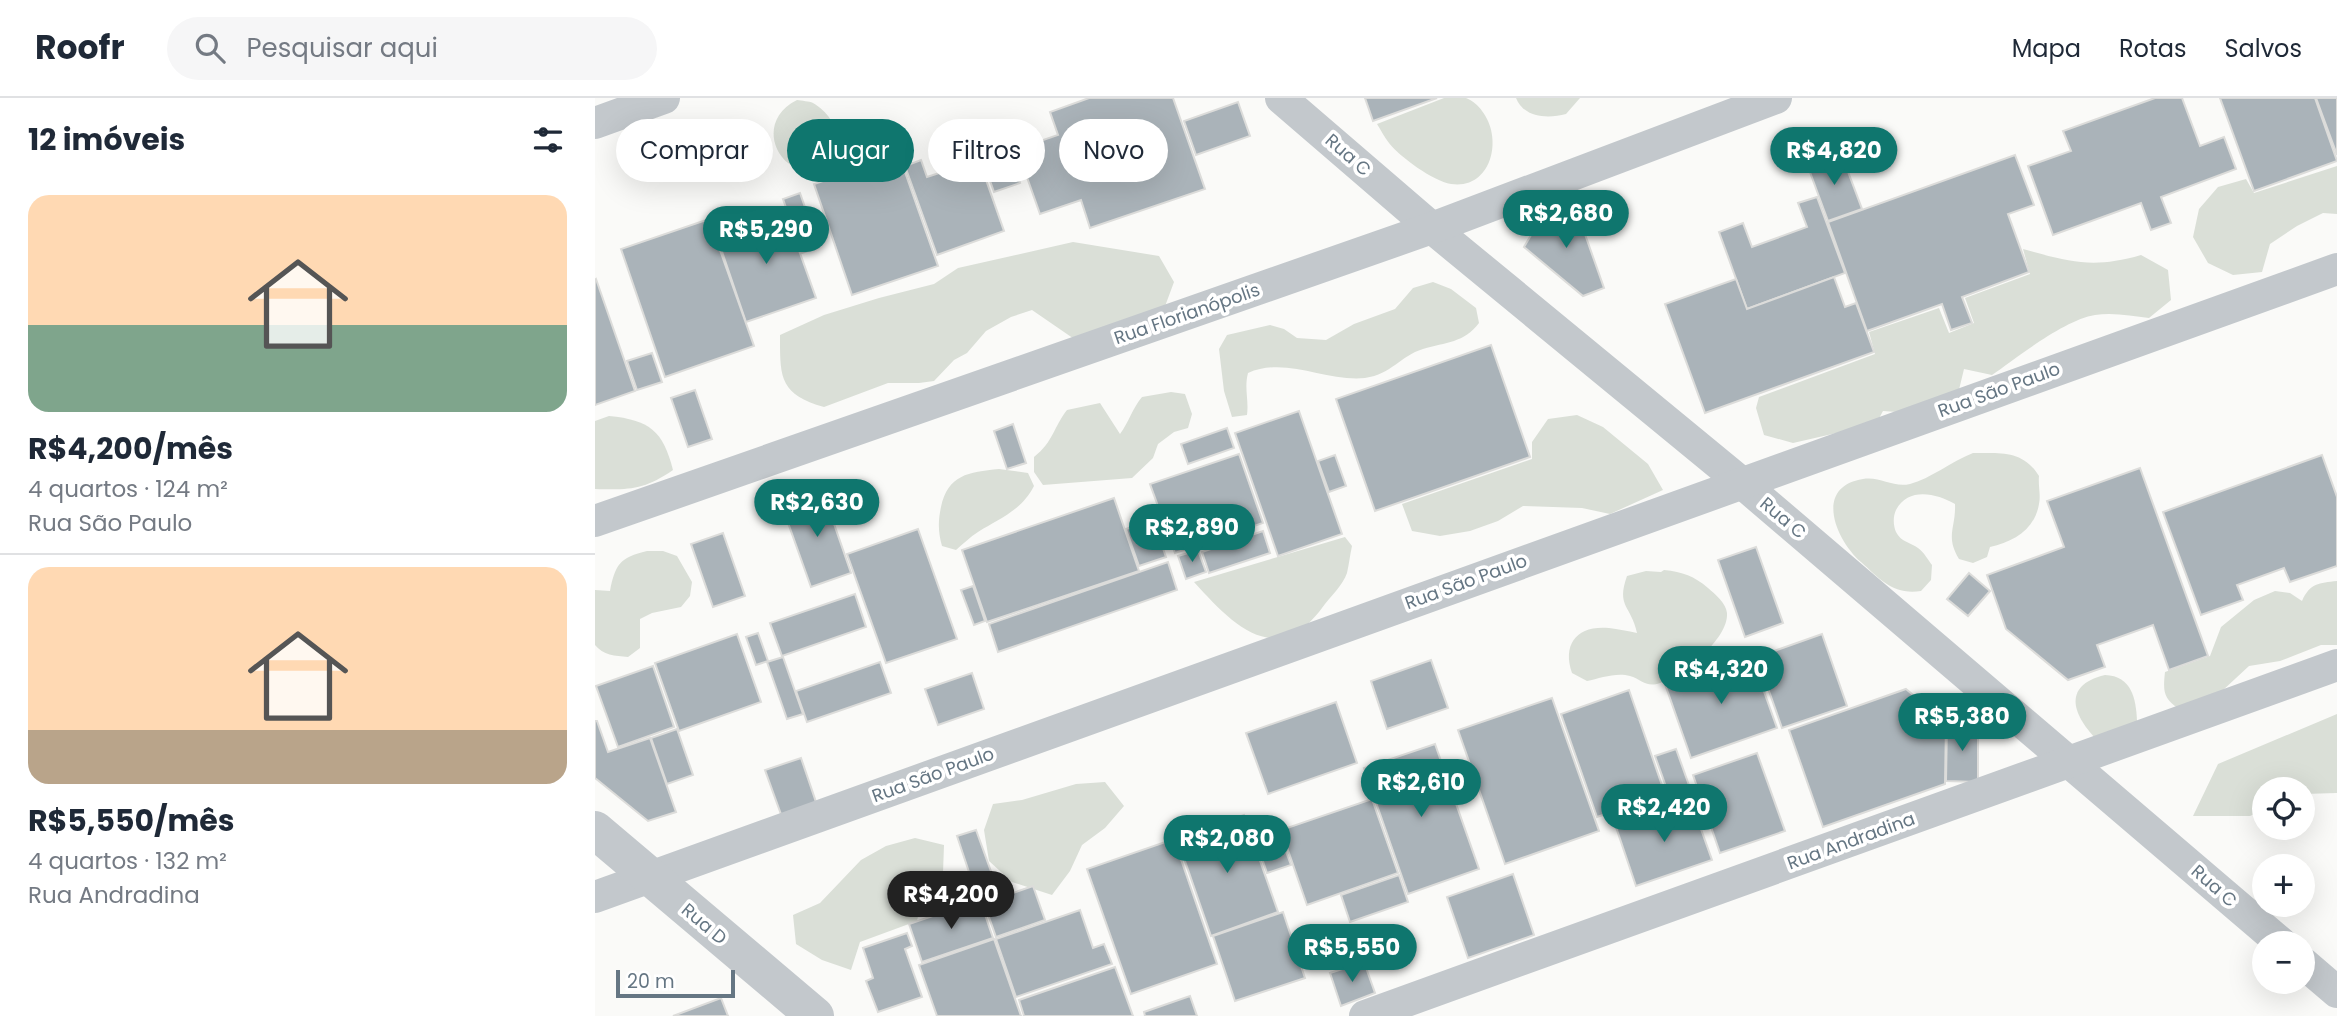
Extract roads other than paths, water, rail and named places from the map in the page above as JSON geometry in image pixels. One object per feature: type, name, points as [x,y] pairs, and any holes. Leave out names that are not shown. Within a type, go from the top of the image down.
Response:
[{"type":"street","points":[[595,123],[664,98]]},
{"type":"street","name":"Rua C","points":[[1281,98],[1433,228],[1742,483],[2267,931]]},
{"type":"street","name":"Rua Florianópolis","points":[[595,521],[1433,228],[1776,98]]},
{"type":"street","name":"Rua São Paulo","points":[[595,897],[2337,268]]},
{"type":"street","name":"Rua Andradina","points":[[1365,1016],[2337,665]]},
{"type":"street","name":"Rua D","points":[[595,830],[815,1016]]},
{"type":"street","points":[[2315,973],[2337,992]]}]
